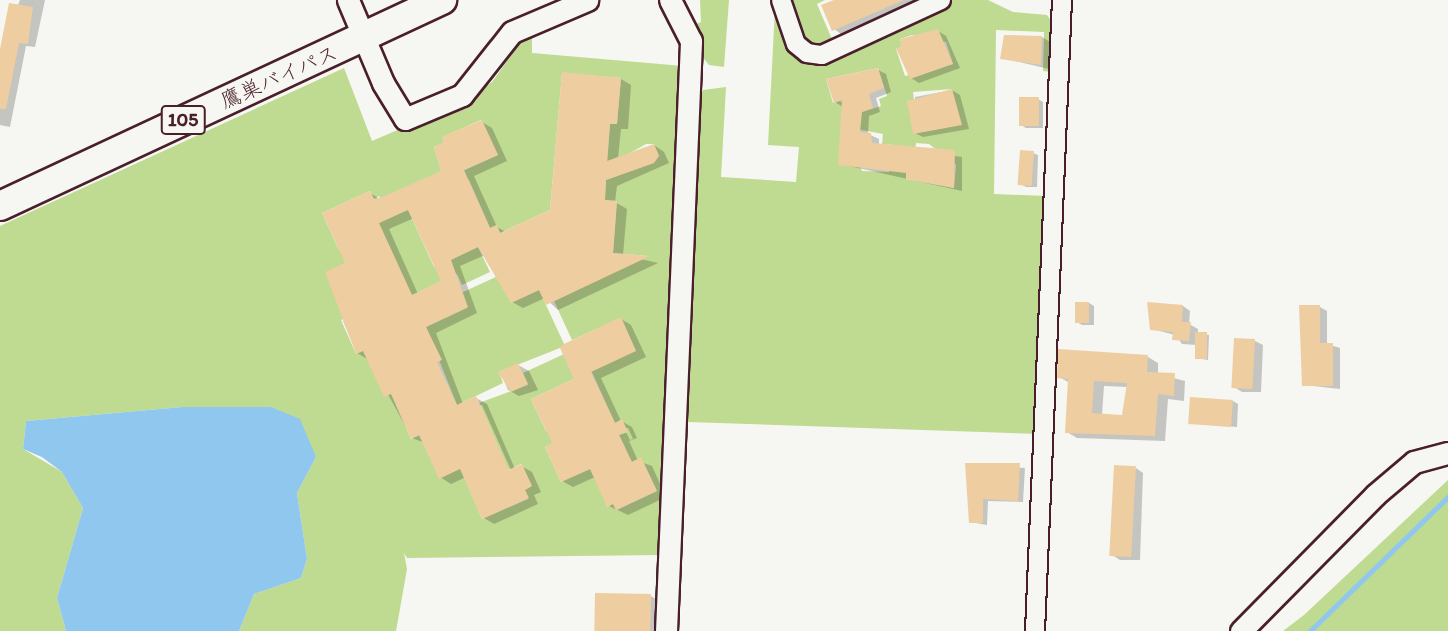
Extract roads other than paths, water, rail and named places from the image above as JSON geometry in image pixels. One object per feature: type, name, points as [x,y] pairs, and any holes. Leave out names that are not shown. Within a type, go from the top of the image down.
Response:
[{"type":"highway","name":"鷹巣バイパス","points":[[3,197],[367,37],[442,0]]},
{"type":"street","points":[[348,0],[367,37],[383,83],[405,119],[462,95],[512,32],[587,0]]},
{"type":"street","points":[[666,631],[691,41],[670,0]]},
{"type":"street","points":[[781,0],[796,44],[807,53],[822,55],[941,0]]},
{"type":"street","points":[[1035,631],[1062,0]]},
{"type":"street","points":[[1241,631],[1375,495],[1414,463],[1448,453]]},
{"type":"water","points":[[182,407],[271,407],[300,419],[316,457],[297,493],[307,559],[301,578],[254,594],[239,631],[66,631],[57,598],[83,508],[62,472],[42,457],[23,449],[26,421]]},
{"type":"waterway","points":[[1310,631],[1448,497]]}]
